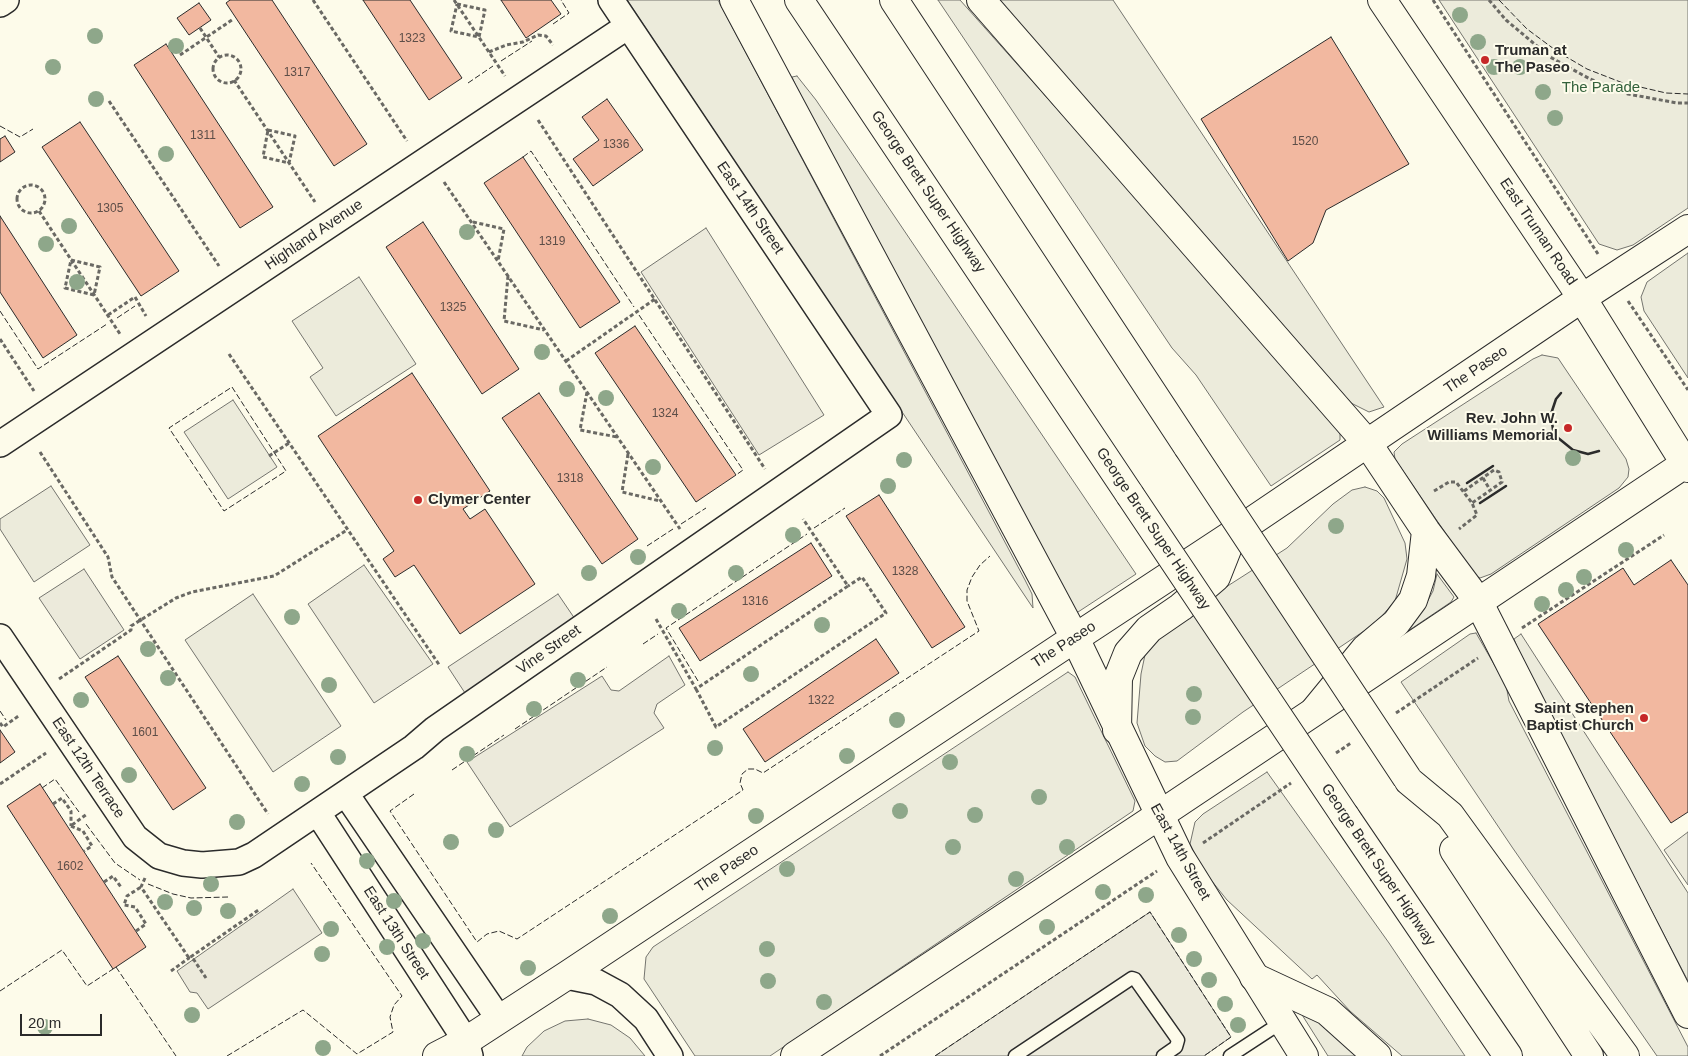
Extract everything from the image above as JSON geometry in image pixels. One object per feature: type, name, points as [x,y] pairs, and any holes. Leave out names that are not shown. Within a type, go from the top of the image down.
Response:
[{"type":"main road","name":"East 14th Street","points":[[734,0],[1074,638],[1158,816],[1180,857],[1304,1056]]},
{"type":"main road","name":"George Brett Super Highway","points":[[800,0],[1345,816],[1508,1056]]},
{"type":"main road","points":[[894,0],[1589,1056]]},
{"type":"main road","points":[[981,0],[1368,444],[1426,531],[1478,601],[1688,1014]]},
{"type":"main road","name":"East Truman Road","points":[[1382,0],[1582,298],[1687,464]]},
{"type":"main road","name":"The Paseo","points":[[438,1056],[468,1048],[498,1019],[566,976],[1233,534],[1582,298],[1614,279],[1688,229]]},
{"type":"main road","points":[[795,1056],[1687,464]]},
{"type":"main road","points":[[1315,710],[1365,649],[1396,623],[1413,600],[1420,576],[1426,531]]},
{"type":"main road","points":[[1117,730],[1118,678],[1128,653],[1149,629],[1181,607],[1216,577],[1233,534]]},
{"type":"main road","points":[[1408,780],[1450,815],[1625,1056]]},
{"type":"main road","points":[[1254,976],[1327,1011],[1376,1056]]},
{"type":"street","points":[[0,4],[6,0]]},
{"type":"street","name":"East 14th Street","points":[[611,0],[889,415]]},
{"type":"street","name":"Highland Avenue","points":[[0,444],[628,26]]},
{"type":"street","name":"Vine Street","points":[[202,865],[238,862],[254,855],[414,748],[435,729],[889,415]]},
{"type":"street","name":"East 12th Terrace","points":[[0,637],[135,837],[159,856],[183,863],[202,865]]},
{"type":"street","points":[[346,794],[498,1019]]},
{"type":"street","name":"East 13th Street","points":[[318,813],[468,1048]]},
{"type":"street","points":[[566,976],[596,982],[620,995],[646,1019],[670,1056]]},
{"type":"lane","points":[[1015,1056],[1132,978],[1135,979],[1178,1040],[1176,1047],[1163,1056]]},
{"type":"lane","points":[[1230,1056],[1282,1022]]},
{"type":"path","points":[[313,0],[409,143]]},
{"type":"path","points":[[1433,0],[1688,390]]},
{"type":"path","points":[[1488,0],[1506,20],[1550,57],[1590,79],[1628,94],[1676,103],[1688,103]]},
{"type":"path","points":[[456,2],[451,30],[479,37]]},
{"type":"path","points":[[456,2],[485,10],[479,37]]},
{"type":"path","points":[[456,2],[507,78]]},
{"type":"path","points":[[180,55],[232,20]]},
{"type":"path","points":[[200,28],[219,57]]},
{"type":"path","points":[[489,52],[542,34],[554,46]]},
{"type":"path","points":[[233,56],[238,61],[240,75],[228,82],[220,81],[212,69],[214,62],[219,57],[233,56]]},
{"type":"path","points":[[234,80],[317,205]]},
{"type":"path","points":[[109,101],[221,269]]},
{"type":"path","points":[[538,120],[766,471]]},
{"type":"path","points":[[268,130],[262,157],[289,163]]},
{"type":"path","points":[[268,130],[295,136],[289,163]]},
{"type":"path","points":[[444,182],[681,530]]},
{"type":"path","points":[[30,186],[43,192],[45,199],[39,211],[25,212],[19,207],[17,200],[19,193],[24,188],[30,186]]},
{"type":"path","points":[[39,211],[122,337]]},
{"type":"path","points":[[472,222],[504,230],[498,262]]},
{"type":"path","points":[[71,260],[65,288],[94,295]]},
{"type":"path","points":[[71,260],[100,267],[94,295]]},
{"type":"path","points":[[508,276],[504,321],[545,330]]},
{"type":"path","points":[[108,315],[135,297],[148,319]]},
{"type":"path","points":[[566,360],[655,299]]},
{"type":"path","points":[[0,339],[36,393]]},
{"type":"path","points":[[229,354],[440,666]]},
{"type":"path","points":[[586,392],[580,430],[617,438]]},
{"type":"path","points":[[269,456],[289,443]]},
{"type":"path","points":[[40,452],[108,557],[112,577],[269,817]]},
{"type":"path","points":[[628,453],[622,492],[661,501]]},
{"type":"path","points":[[1464,491],[1494,470],[1499,472],[1502,482],[1472,503]]},
{"type":"path","points":[[1482,478],[1490,490]]},
{"type":"path","points":[[1434,491],[1452,481],[1459,483],[1472,503],[1477,515],[1459,529]]},
{"type":"path","points":[[803,519],[848,586]]},
{"type":"path","points":[[59,679],[131,630],[132,626],[140,620],[185,593],[274,576],[347,530]]},
{"type":"path","points":[[1388,718],[1664,535]]},
{"type":"path","points":[[656,619],[716,726],[886,613],[862,577],[696,689]]},
{"type":"path","points":[[0,723],[3,727],[20,715]]},
{"type":"path","points":[[1331,756],[1356,740]]},
{"type":"path","points":[[0,784],[46,753]]},
{"type":"path","points":[[880,1056],[1299,778]]},
{"type":"path","points":[[53,804],[62,798],[72,811],[71,826]]},
{"type":"path","points":[[71,826],[87,814]]},
{"type":"path","points":[[71,826],[83,831],[92,846],[84,851]]},
{"type":"path","points":[[104,882],[113,876],[121,887]]},
{"type":"path","points":[[136,931],[146,924],[135,908],[124,905],[127,896],[141,887],[147,876]]},
{"type":"path","points":[[141,887],[189,958],[194,960],[206,978]]},
{"type":"path","points":[[171,971],[260,909]]},
{"type":"green space","points":[[627,0],[718,0],[1025,580],[1032,594],[1033,608]]},
{"type":"green space","points":[[938,0],[960,0],[1211,282],[1336,426],[1340,434],[1340,440],[1271,486],[1196,375],[1172,348]]},
{"type":"green space","points":[[999,0],[1113,0],[1384,407],[1369,412],[1351,403]]},
{"type":"green space","name":"The Parade","points":[[1439,0],[1688,0],[1688,208],[1633,245],[1617,250],[1599,244]]},
{"type":"green space","points":[[797,76],[816,100],[1136,574],[1078,612],[1073,611],[805,108],[792,77]]},
{"type":"green space","points":[[1688,253],[1688,378],[1644,311],[1641,297],[1647,282]]},
{"type":"green space","points":[[359,277],[416,364],[336,416],[310,377],[323,368],[292,321]]},
{"type":"green space","points":[[1542,355],[1558,358],[1626,459],[1629,469],[1628,477],[1619,488],[1491,574],[1480,578],[1474,575],[1395,459],[1394,452],[1402,444]]},
{"type":"green space","points":[[233,400],[277,467],[228,499],[184,432]]},
{"type":"green space","points":[[51,486],[90,545],[34,582],[0,529],[0,519]]},
{"type":"green space","points":[[1365,487],[1377,491],[1384,498],[1405,543],[1407,559],[1395,601],[1367,629],[1243,712],[1177,761],[1165,762],[1155,756],[1145,746],[1137,723],[1141,674],[1146,650],[1176,619],[1287,548],[1333,504],[1352,490]]},
{"type":"green space","points":[[1437,574],[1454,597],[1451,602],[1380,650],[1413,622],[1425,606],[1433,591]]},
{"type":"green space","points":[[253,594],[341,726],[273,772],[185,640]]},
{"type":"green space","points":[[1476,633],[1506,685],[1509,701],[1688,1047],[1688,1056],[1657,1056],[1512,847],[1401,682],[1470,634]]},
{"type":"green space","points":[[1521,634],[1688,893],[1688,981],[1523,663],[1514,639]]},
{"type":"green space","points":[[1068,672],[1075,677],[1135,801],[1133,811],[770,1056],[695,1056],[644,979],[646,957],[653,947]]},
{"type":"green space","points":[[1267,772],[1389,943],[1465,1056],[1402,1056],[1350,1011],[1317,975],[1312,979],[1227,900],[1203,870],[1190,844],[1195,822],[1203,814]]},
{"type":"green space","points":[[1301,1004],[1359,1056],[1328,1056],[1299,1010]]},
{"type":"green space","points":[[588,1019],[611,1025],[630,1038],[645,1056],[522,1056],[527,1047],[544,1031],[565,1021]]},
{"type":"shaded area","points":[[706,228],[824,415],[759,455],[641,272]]},
{"type":"shaded area","points":[[364,565],[433,664],[374,703],[308,604]]},
{"type":"shaded area","points":[[84,569],[124,630],[80,659],[39,598]]},
{"type":"shaded area","points":[[558,594],[575,619],[465,693],[448,667]]},
{"type":"shaded area","points":[[669,656],[685,685],[657,704],[654,713],[664,728],[510,827],[467,762],[602,676],[611,690],[619,691]]},
{"type":"shaded area","points":[[1688,832],[1688,885],[1664,850]]},
{"type":"shaded area","points":[[293,889],[322,933],[208,1009],[197,993],[190,992],[177,971]]},
{"type":"shaded area","points":[[1150,912],[1231,1037],[1204,1056],[935,1056]]},
{"type":"building","points":[[230,0],[272,0],[367,144],[334,166],[226,3]]},
{"type":"building","points":[[363,0],[410,0],[462,78],[429,100]]},
{"type":"building","points":[[501,0],[551,0],[561,14],[526,38]]},
{"type":"building","points":[[199,3],[211,20],[189,35],[177,18]]},
{"type":"building","points":[[1331,37],[1409,164],[1326,210],[1313,243],[1288,261],[1201,119]]},
{"type":"building","points":[[166,44],[273,207],[240,228],[134,65]]},
{"type":"building","points":[[607,99],[643,150],[593,186],[573,159],[599,140],[582,117]]},
{"type":"building","points":[[80,122],[179,271],[141,296],[42,147]]},
{"type":"building","points":[[5,136],[15,152],[0,162],[0,139]]},
{"type":"building","points":[[523,157],[620,302],[580,328],[484,183]]},
{"type":"building","points":[[0,216],[77,335],[43,358],[0,292]]},
{"type":"building","points":[[423,222],[519,369],[482,394],[386,247]]},
{"type":"building","points":[[635,326],[736,475],[696,502],[595,353]]},
{"type":"building","name":"Clymer Center","points":[[412,373],[490,491],[463,509],[470,519],[485,509],[535,584],[460,634],[414,565],[395,577],[383,559],[394,551],[318,436]]},
{"type":"building","points":[[539,393],[638,539],[602,564],[502,418]]},
{"type":"building","points":[[879,495],[965,627],[932,648],[846,516]]},
{"type":"building","points":[[811,543],[832,576],[700,661],[679,628]]},
{"type":"building","name":"Saint Stephen Baptist Church","points":[[1671,560],[1688,585],[1688,812],[1671,823],[1538,624],[1623,568],[1634,585]]},
{"type":"building","points":[[876,639],[899,673],[765,762],[743,729]]},
{"type":"building","points":[[118,656],[206,788],[173,810],[85,677]]},
{"type":"building","points":[[0,730],[15,752],[0,763]]},
{"type":"building","points":[[40,784],[146,947],[113,969],[7,806]]},
{"type":"fence","points":[[553,24],[569,13],[561,0]]},
{"type":"fence","points":[[1499,0],[1527,29],[1558,52],[1587,69],[1623,83],[1666,93],[1688,94]]},
{"type":"fence","points":[[501,61],[532,41]]},
{"type":"fence","points":[[468,83],[493,66]]},
{"type":"fence","points":[[0,126],[20,137],[33,129]]},
{"type":"fence","points":[[523,157],[531,151],[634,307]]},
{"type":"fence","points":[[117,318],[135,306]]},
{"type":"fence","points":[[0,311],[38,369],[107,324]]},
{"type":"fence","points":[[639,315],[743,470],[736,475]]},
{"type":"fence","points":[[232,387],[286,471],[224,511],[169,428],[232,387]]},
{"type":"fence","points":[[681,524],[706,508]]},
{"type":"fence","points":[[814,528],[845,508]]},
{"type":"fence","points":[[647,546],[673,529]]},
{"type":"fence","points":[[698,681],[666,628],[807,534]]},
{"type":"fence","points":[[414,794],[390,811],[477,942],[487,934],[499,931],[517,939],[743,790],[740,783],[742,774],[748,769],[755,769],[763,773],[979,631],[967,601],[967,590],[972,577],[980,565],[990,556]]},
{"type":"fence","points":[[643,644],[658,634]]},
{"type":"fence","points":[[515,729],[607,667]]},
{"type":"fence","points":[[0,711],[6,720]]},
{"type":"fence","points":[[452,770],[504,735]]},
{"type":"fence","points":[[42,788],[55,779],[79,812]]},
{"type":"fence","points":[[86,824],[115,863],[140,880]]},
{"type":"fence","points":[[227,1056],[303,1010],[357,1054],[393,1032],[390,1017],[394,1005],[402,996],[311,863]]},
{"type":"fence","points":[[148,884],[173,894],[191,898],[228,897]]},
{"type":"fence","points":[[935,1056],[1150,912],[1231,1037],[1204,1056]]},
{"type":"fence","points":[[0,991],[62,950],[87,986],[113,969]]},
{"type":"fence","points":[[116,967],[176,1056]]},
{"type":"wall","points":[[1561,393],[1556,399],[1551,414],[1553,430],[1557,437],[1573,450],[1588,454],[1599,451]]},
{"type":"wall","points":[[1467,483],[1493,466]]},
{"type":"wall","points":[[1480,503],[1506,486]]},
{"type":"place","name":"Truman at The Paseo","points":[[1485,60]]},
{"type":"place","name":"Rev. John W. Williams Memorial","points":[[1568,428]]},
{"type":"place","name":"Clymer Center","points":[[418,500]]},
{"type":"place","name":"Saint Stephen Baptist Church","points":[[1644,718]]}]
